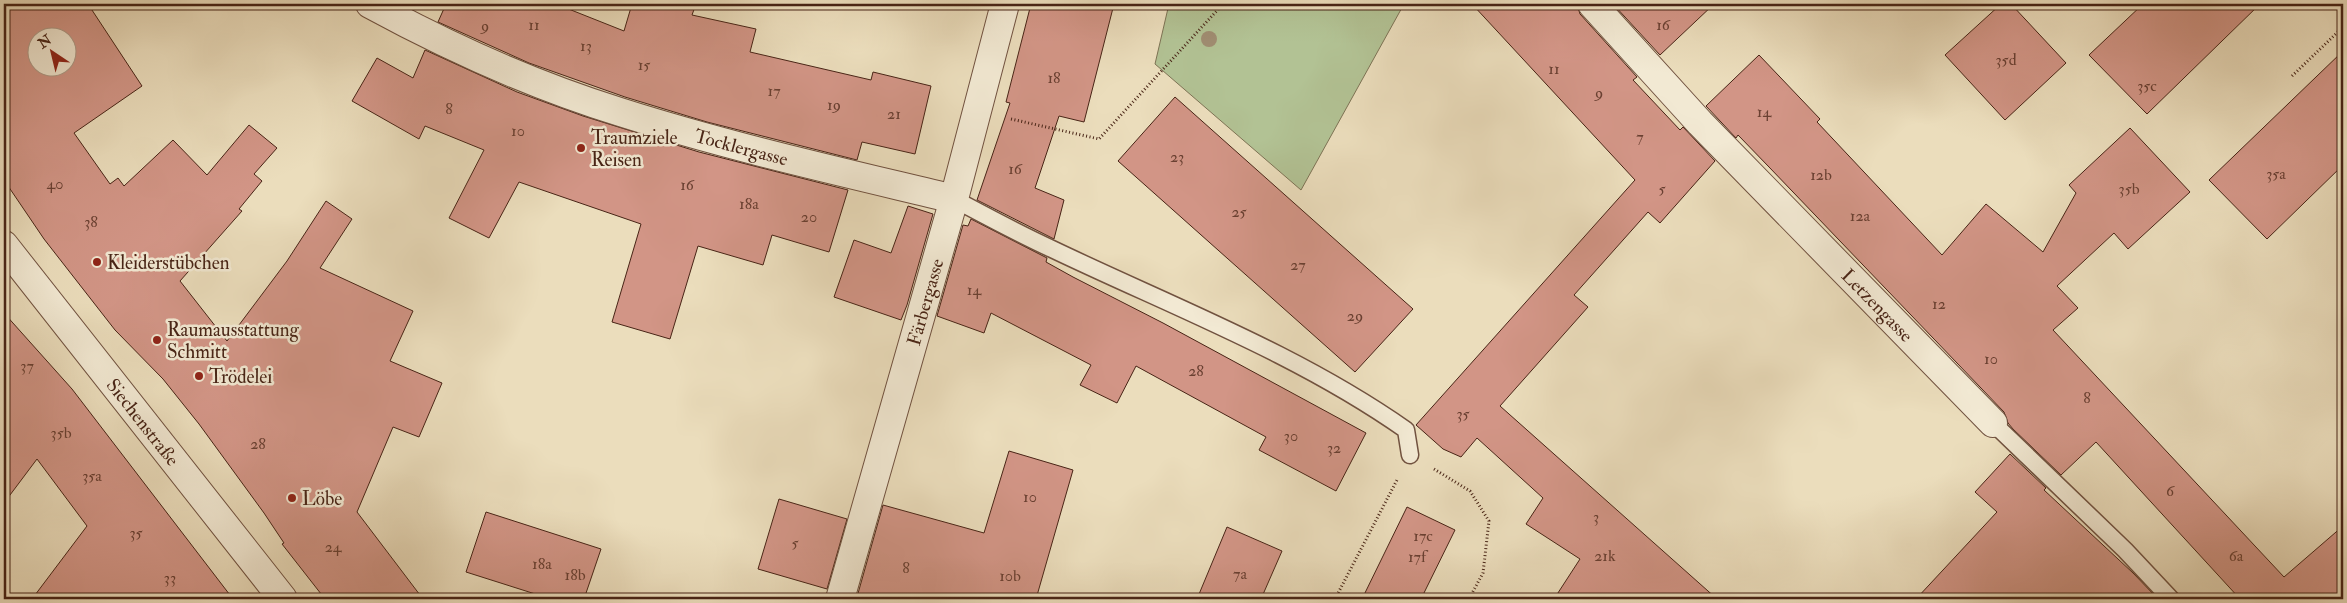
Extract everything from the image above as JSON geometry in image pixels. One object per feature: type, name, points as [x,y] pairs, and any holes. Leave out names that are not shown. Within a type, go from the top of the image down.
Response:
[{"type":"street","name":"Tocklergasse","points":[[370,4],[431,37],[542,84],[618,112],[735,146],[954,199]]},
{"type":"street","name":"Färbergasse","points":[[840,599],[954,199],[1005,4]]},
{"type":"street","name":"Letzengasse","points":[[1592,4],[1700,123],[1993,423]]},
{"type":"street","name":"Siechenstraße","points":[[4,245],[283,599]]},
{"type":"lane","points":[[954,199],[1051,249],[1184,310],[1298,366],[1382,414],[1406,430],[1410,455]]},
{"type":"lane","name":"Letzengasse","points":[[1993,423],[2125,550],[2171,599]]},
{"type":"path","points":[[976,110],[1099,139],[1223,4]]},
{"type":"path","points":[[2292,76],[2343,27]]},
{"type":"path","points":[[1335,599],[1355,564],[1410,455],[1470,491],[1489,521],[1483,573],[1469,599]]},
{"type":"green space","points":[[1169,4],[1404,4],[1301,190],[1155,64]]},
{"type":"building","points":[[4,4],[88,4],[142,86],[74,133],[110,184],[118,178],[124,186],[173,140],[207,175],[249,125],[277,148],[254,174],[262,181],[239,209],[242,211],[180,281],[227,341],[287,261],[326,201],[352,219],[320,268],[413,311],[390,361],[442,383],[419,437],[393,427],[357,512],[423,599],[325,599],[282,544],[284,543],[264,513],[199,424],[163,379],[115,330],[44,239],[4,180]]},
{"type":"building","points":[[446,4],[556,4],[624,31],[632,4],[696,4],[692,15],[756,29],[750,52],[871,80],[873,72],[931,86],[915,154],[862,142],[857,160],[707,122],[625,97],[529,63],[438,22]]},
{"type":"building","points":[[1031,4],[1114,4],[1084,122],[1059,116],[1035,188],[1064,200],[1054,239],[977,200],[1010,103],[1006,102]]},
{"type":"building","points":[[1472,4],[1577,4],[1580,14],[1637,77],[1633,80],[1680,130],[1683,127],[1715,161],[1660,223],[1648,212],[1574,295],[1588,307],[1500,406],[1717,599],[1554,599],[1580,559],[1526,524],[1543,498],[1477,438],[1461,457],[1443,449],[1416,425],[1635,180]]},
{"type":"building","points":[[1613,4],[1714,4],[1660,55]]},
{"type":"building","points":[[2001,4],[2011,4],[2066,63],[2005,120],[1945,55]]},
{"type":"building","points":[[2143,4],[2260,4],[2147,114],[2089,55]]},
{"type":"building","points":[[425,50],[517,92],[583,116],[699,152],[848,190],[829,252],[772,235],[763,265],[698,246],[670,339],[612,322],[641,224],[519,182],[489,238],[449,218],[484,150],[425,126],[419,139],[352,101],[377,58],[413,78]]},
{"type":"building","points":[[2343,51],[2343,165],[2267,239],[2209,180]]},
{"type":"building","points":[[1759,55],[1820,119],[1817,122],[1942,255],[1986,204],[2043,252],[2076,193],[2069,185],[2130,128],[2190,192],[2128,249],[2114,233],[2057,286],[2078,308],[2053,330],[2284,577],[2343,526],[2343,599],[2240,599],[2096,442],[2061,475],[2013,429],[2008,423],[2004,412],[1769,167],[1738,135],[1736,138],[1706,106]]},
{"type":"building","points":[[1175,97],[1413,309],[1355,372],[1118,161]]},
{"type":"building","points":[[908,206],[933,214],[901,320],[834,297],[854,240],[891,253]]},
{"type":"building","points":[[971,219],[1047,258],[1046,262],[1073,277],[1163,323],[1366,433],[1336,491],[1259,450],[1266,437],[1136,366],[1117,403],[1080,385],[1091,365],[991,313],[984,333],[937,316],[963,225],[968,226]]},
{"type":"building","points":[[4,313],[72,389],[233,599],[32,599],[87,526],[37,459],[4,503]]},
{"type":"building","points":[[1009,451],[1073,470],[1036,599],[863,599],[857,597],[883,505],[984,533]]},
{"type":"building","points":[[2010,454],[2046,488],[2044,490],[2133,573],[2158,599],[1916,599],[1997,512],[1975,492]]},
{"type":"building","points":[[779,499],[847,519],[827,589],[758,569]]},
{"type":"building","points":[[1407,507],[1455,530],[1421,599],[1362,599]]},
{"type":"building","points":[[486,512],[601,549],[584,599],[551,599],[466,572]]},
{"type":"building","points":[[1227,527],[1282,551],[1261,599],[1197,599]]},
{"type":"place","name":"Traumziele Reisen","points":[[581,148]]},
{"type":"place","name":"Kleiderstübchen","points":[[97,262]]},
{"type":"place","name":"Raumausstattung Schmitt","points":[[157,340]]},
{"type":"place","name":"Trödelei","points":[[199,376]]},
{"type":"place","name":"Löbe","points":[[292,498]]}]
